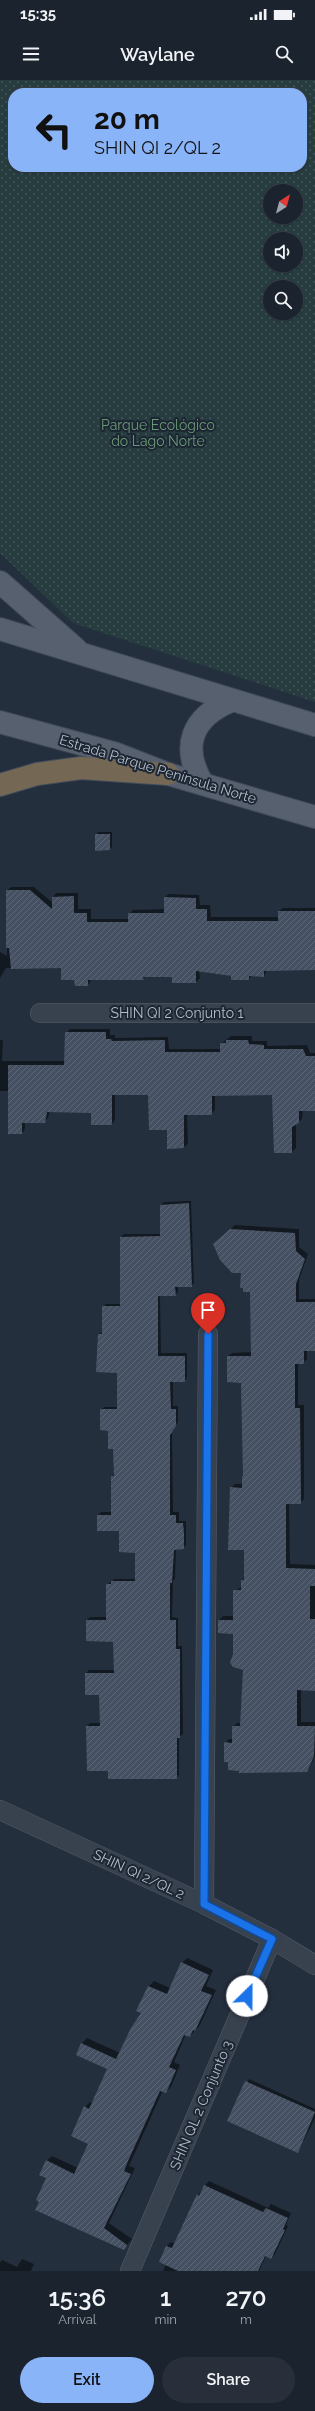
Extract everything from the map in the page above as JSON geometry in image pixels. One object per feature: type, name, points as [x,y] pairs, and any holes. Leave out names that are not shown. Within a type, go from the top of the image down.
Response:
[{"type":"highway","points":[[0,784],[37,774],[81,768],[168,774]]},
{"type":"main road","points":[[0,582],[82,654]]},
{"type":"main road","points":[[0,629],[315,725]]},
{"type":"main road","points":[[203,784],[192,763],[192,743],[194,733],[205,716],[231,700]]},
{"type":"main road","name":"Estrada Parque Península Norte","points":[[0,722],[114,752],[168,774],[315,817]]},
{"type":"street","name":"SHIN QI 2 Conjunto 1","points":[[40,1013],[315,1013]]},
{"type":"street","points":[[204,1904],[208,1334]]},
{"type":"street","name":"SHIN QI 2/QL 2","points":[[0,1810],[204,1904],[272,1939],[306,1952],[315,1965]]},
{"type":"street","name":"SHIN QL 2 Conjunto 3","points":[[130,2271],[272,1939]]},
{"type":"green space","name":"Parque Ecológico do Lago Norte","points":[[0,80],[315,80],[315,702],[73,623],[0,553]]},
{"type":"building","points":[[95,834],[110,834],[110,850],[95,851]]},
{"type":"building","points":[[6,890],[30,890],[52,909],[52,897],[74,896],[74,913],[87,913],[87,922],[128,922],[128,913],[164,913],[164,897],[196,898],[196,909],[207,909],[207,921],[278,921],[278,911],[315,911],[315,970],[264,971],[264,977],[249,976],[249,980],[231,980],[231,976],[196,971],[196,983],[172,983],[172,977],[143,977],[144,980],[88,980],[88,986],[75,986],[74,980],[61,980],[61,968],[11,969],[9,948],[6,948]]},
{"type":"building","points":[[65,1032],[106,1032],[106,1039],[111,1039],[112,1041],[165,1040],[165,1052],[220,1052],[220,1043],[226,1043],[226,1040],[248,1040],[249,1044],[264,1045],[264,1049],[303,1049],[306,1056],[315,1056],[315,1111],[299,1111],[299,1123],[292,1127],[292,1153],[274,1153],[272,1095],[212,1096],[212,1115],[184,1115],[184,1148],[167,1149],[167,1130],[149,1130],[148,1095],[112,1095],[112,1125],[91,1125],[91,1113],[47,1112],[45,1123],[22,1123],[22,1134],[8,1134],[8,1065],[64,1065]]},
{"type":"building","points":[[189,1203],[192,1287],[175,1287],[176,1296],[158,1296],[158,1356],[185,1356],[185,1382],[170,1382],[171,1409],[176,1409],[176,1426],[170,1435],[170,1515],[176,1515],[176,1523],[183,1523],[184,1533],[184,1549],[174,1550],[172,1583],[170,1583],[170,1620],[176,1620],[176,1649],[180,1649],[180,1738],[177,1738],[177,1779],[108,1779],[108,1771],[87,1771],[86,1726],[100,1726],[99,1695],[85,1695],[85,1673],[114,1673],[113,1642],[86,1641],[86,1620],[106,1620],[106,1584],[111,1584],[111,1581],[135,1581],[135,1553],[119,1552],[119,1531],[97,1531],[97,1515],[111,1515],[111,1476],[114,1476],[113,1449],[108,1449],[108,1431],[100,1430],[100,1409],[117,1409],[117,1373],[96,1372],[98,1334],[102,1334],[102,1306],[120,1306],[120,1237],[160,1236],[160,1205]]},
{"type":"building","points":[[230,1229],[295,1233],[296,1251],[305,1259],[296,1284],[296,1302],[315,1302],[315,1351],[304,1351],[304,1364],[295,1364],[295,1408],[300,1408],[301,1504],[286,1504],[286,1568],[315,1569],[315,1586],[310,1586],[310,1619],[315,1619],[315,1691],[297,1690],[297,1726],[315,1726],[314,1756],[307,1772],[239,1773],[239,1771],[228,1770],[228,1762],[224,1762],[224,1742],[232,1743],[232,1726],[240,1726],[243,1670],[233,1667],[230,1663],[233,1654],[233,1634],[218,1633],[218,1620],[233,1620],[233,1590],[241,1590],[241,1580],[244,1580],[244,1550],[228,1550],[230,1487],[242,1488],[243,1476],[241,1383],[227,1382],[227,1356],[251,1356],[250,1292],[243,1292],[243,1288],[240,1288],[241,1273],[232,1273],[220,1260],[213,1244]]},
{"type":"building","points":[[181,1962],[209,1975],[201,1991],[212,1995],[195,2031],[193,2030],[190,2037],[184,2035],[169,2067],[176,2070],[166,2093],[160,2091],[128,2161],[124,2171],[131,2174],[104,2228],[127,2245],[124,2250],[35,2210],[39,2202],[36,2200],[46,2178],[39,2175],[46,2160],[74,2174],[88,2144],[71,2136],[84,2106],[89,2109],[107,2069],[76,2055],[81,2043],[116,2059],[131,2028],[141,2013],[136,2011],[148,1986],[167,1994]]},
{"type":"building","points":[[245,2081],[315,2112],[298,2153],[227,2121]]},
{"type":"building","points":[[204,2185],[263,2212],[266,2208],[288,2218],[283,2229],[285,2230],[271,2259],[265,2256],[258,2271],[178,2271],[159,2262],[166,2246],[172,2248],[197,2194],[199,2196]]},
{"type":"route","points":[[208,1334],[204,1904],[272,1939],[247,1996]]}]
